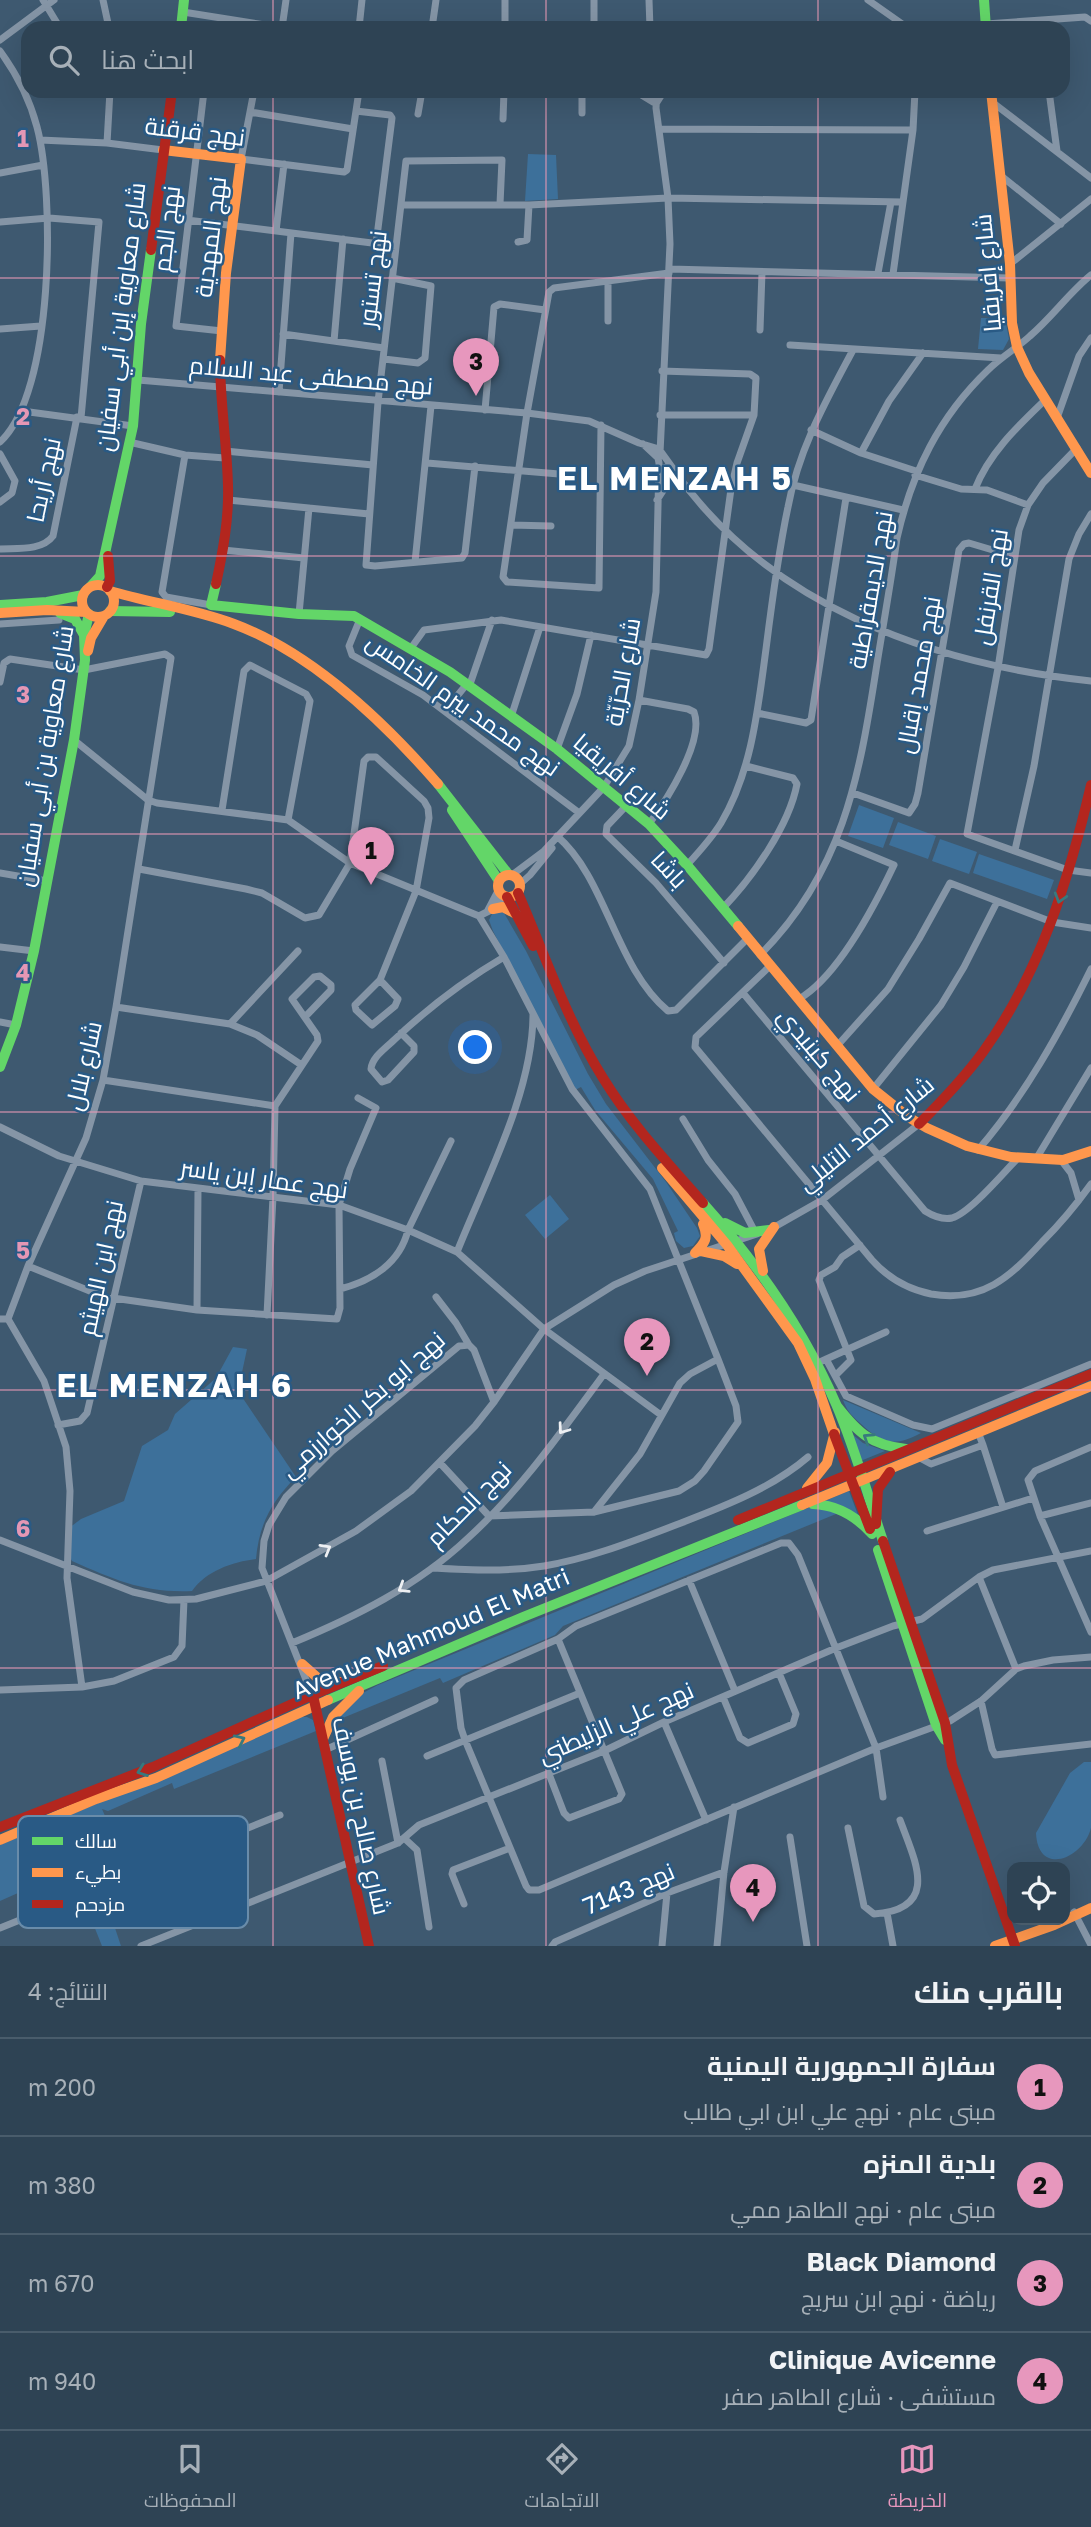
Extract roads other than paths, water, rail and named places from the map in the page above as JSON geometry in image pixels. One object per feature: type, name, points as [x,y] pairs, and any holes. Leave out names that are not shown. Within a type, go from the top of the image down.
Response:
[{"type":"main road","points":[[182,21],[184,0]]},
{"type":"main road","points":[[984,3],[986,21]]},
{"type":"main road","name":"شارع معاوية إبن أبي سفيان","points":[[87,591],[100,576],[133,426],[141,324],[171,98]]},
{"type":"main road","name":"شارع إفريقيا","points":[[991,98],[1010,264],[1012,323],[1017,347],[1022,361],[1091,473]]},
{"type":"main road","name":"نهج قرقنة","points":[[163,150],[241,159]]},
{"type":"main road","name":"نهج المهدية","points":[[211,605],[223,550],[228,500],[220,388],[222,331],[231,225],[241,159]]},
{"type":"main road","name":"شارع معاوية إبن أبي سفيان","points":[[85,665],[91,638],[114,603],[108,589],[108,547]]},
{"type":"main road","points":[[0,605],[47,602],[99,585],[229,621],[265,637],[305,662],[372,715],[404,745],[448,794],[508,886],[578,1030],[615,1097],[645,1137],[710,1212],[732,1244],[743,1269],[798,1343],[815,1379],[874,1529],[1014,1943]]},
{"type":"main road","points":[[87,591],[82,604],[88,613]]},
{"type":"main road","name":"شارع أفريقيا","points":[[211,605],[299,614],[347,615],[360,619],[450,672],[557,749],[649,824],[687,865],[873,1089],[919,1124]]},
{"type":"main road","points":[[47,610],[75,619],[84,635]]},
{"type":"main road","points":[[0,613],[47,610],[88,613],[158,610],[204,620],[257,641],[303,667],[368,720],[421,773],[508,886],[517,914],[573,1034],[611,1100],[697,1212],[708,1233],[704,1246],[698,1252]]},
{"type":"main road","name":"شارع معاوية بن أبي سفيان","points":[[0,1067],[16,1025],[34,951],[74,740],[85,665],[84,635],[88,613]]},
{"type":"main road","name":"شارع أحمد التليلي","points":[[919,1124],[941,1103],[990,1042],[1039,957],[1068,870],[1091,785]]},
{"type":"main road","points":[[486,913],[503,907],[517,914]]},
{"type":"main road","points":[[919,1124],[978,1150],[1018,1158],[1061,1160],[1091,1151]]},
{"type":"main road","points":[[697,1212],[732,1244],[766,1281],[821,1362],[855,1478]]},
{"type":"main road","points":[[710,1212],[737,1231],[771,1229]]},
{"type":"main road","points":[[766,1281],[758,1249],[771,1229]]},
{"type":"main road","points":[[698,1252],[724,1256],[743,1269]]},
{"type":"main road","points":[[855,1478],[911,1449],[1091,1374]]},
{"type":"main road","points":[[855,1478],[893,1469],[1091,1386]]},
{"type":"main road","points":[[836,1406],[868,1441],[889,1448],[911,1449]]},
{"type":"main road","points":[[796,1496],[814,1482],[827,1466],[833,1450],[835,1432]]},
{"type":"main road","points":[[874,1529],[877,1487],[893,1469]]},
{"type":"main road","name":"Avenue Mahmoud El Matri","points":[[56,1816],[178,1768],[298,1713],[345,1682],[796,1496],[855,1478]]},
{"type":"main road","name":"Avenue Mahmoud El Matri","points":[[26,1816],[153,1767],[271,1713],[371,1682],[702,1544],[805,1505],[855,1478]]},
{"type":"main road","points":[[805,1505],[824,1504],[835,1507],[874,1529]]},
{"type":"main road","points":[[302,1664],[320,1680],[345,1682]]},
{"type":"main road","points":[[324,1745],[333,1717],[371,1682]]},
{"type":"main road","name":"شارع صالح بن يوسف","points":[[314,1700],[369,1946]]},
{"type":"main road","points":[[298,1713],[319,1721]]},
{"type":"main road","name":"Avenue Mahmoud El Matri","points":[[0,1827],[18,1819]]},
{"type":"main road","name":"Avenue Mahmoud El Matri","points":[[0,1840],[18,1832]]},
{"type":"main road","points":[[995,1946],[1014,1943],[1091,1905]]},
{"type":"main road","points":[[1040,1930],[1050,1925]]},
{"type":"street","points":[[103,0],[108,21]]},
{"type":"street","points":[[284,21],[286,0]]},
{"type":"street","points":[[360,21],[362,0]]},
{"type":"street","points":[[433,21],[436,0]]},
{"type":"street","points":[[505,0],[505,21]]},
{"type":"street","points":[[594,0],[594,21]]},
{"type":"street","points":[[649,0],[650,21]]},
{"type":"street","points":[[868,0],[898,21]]},
{"type":"street","points":[[23,21],[48,1],[57,21]]},
{"type":"street","points":[[183,12],[235,21]]},
{"type":"street","points":[[213,17],[213,21]]},
{"type":"street","points":[[1064,21],[1085,17],[1091,21]]},
{"type":"street","points":[[0,40],[21,23]]},
{"type":"street","points":[[0,51],[21,88]]},
{"type":"street","points":[[0,442],[10,432],[22,411],[41,326],[49,218],[40,140],[26,98]]},
{"type":"street","points":[[107,143],[110,98]]},
{"type":"street","name":"نهج الجم","points":[[203,98],[176,326],[222,331]]},
{"type":"street","name":"نهج المهدية","points":[[241,159],[253,98]]},
{"type":"street","points":[[250,112],[353,129],[358,98]]},
{"type":"street","points":[[418,114],[421,98]]},
{"type":"street","points":[[503,119],[504,98]]},
{"type":"street","points":[[582,98],[582,113]]},
{"type":"street","points":[[646,98],[656,104]]},
{"type":"street","points":[[653,98],[656,104]]},
{"type":"street","points":[[656,98],[668,198],[669,271],[659,474]]},
{"type":"street","points":[[656,104],[660,98]]},
{"type":"street","points":[[893,274],[913,130],[915,98]]},
{"type":"street","points":[[993,98],[1091,178]]},
{"type":"street","points":[[1050,98],[1056,151]]},
{"type":"street","points":[[356,111],[390,115],[393,118],[376,244]]},
{"type":"street","name":"نهج قرقنة","points":[[241,159],[345,172],[353,129]]},
{"type":"street","points":[[660,129],[913,130]]},
{"type":"street","name":"نهج قرقنة","points":[[40,140],[107,143],[163,150]]},
{"type":"street","name":"نهج تستور","points":[[415,562],[366,565],[384,348],[406,161],[502,160],[500,204]]},
{"type":"street","points":[[0,173],[43,164]]},
{"type":"street","points":[[276,231],[285,164]]},
{"type":"street","points":[[1000,175],[1061,224]]},
{"type":"street","points":[[401,205],[530,205],[668,198],[903,202]]},
{"type":"street","points":[[1010,264],[1091,199]]},
{"type":"street","points":[[878,273],[891,202]]},
{"type":"street","points":[[518,242],[527,240],[530,205]]},
{"type":"street","points":[[0,222],[49,218]]},
{"type":"street","name":"نهج أريحا","points":[[0,549],[39,546],[46,544],[52,536],[79,418],[99,222],[49,218]]},
{"type":"street","points":[[187,220],[396,246]]},
{"type":"street","points":[[279,392],[291,233]]},
{"type":"street","points":[[334,341],[343,239]]},
{"type":"street","points":[[601,425],[599,587],[504,580],[527,413],[545,310],[552,289],[669,271],[878,273],[1009,278]]},
{"type":"street","points":[[760,330],[762,272]]},
{"type":"street","name":"نهج الديمقراطية","points":[[760,955],[779,936],[821,875],[853,793],[866,738],[903,510],[916,473],[948,414],[981,377],[1017,347],[1091,275]]},
{"type":"street","points":[[384,359],[418,363],[425,358],[431,286],[392,278]]},
{"type":"street","points":[[608,281],[608,321]]},
{"type":"street","points":[[485,410],[493,309],[500,304],[545,310]]},
{"type":"street","points":[[0,330],[41,326]]},
{"type":"street","points":[[284,334],[384,348]]},
{"type":"street","points":[[1057,418],[1079,356],[1091,338]]},
{"type":"street","points":[[790,345],[1002,358]]},
{"type":"street","points":[[687,865],[722,822],[746,766],[757,713],[776,573],[793,485],[811,430],[853,350]]},
{"type":"street","points":[[861,453],[888,401],[923,353]]},
{"type":"street","points":[[411,648],[424,630],[492,620],[703,655],[708,653],[724,528],[737,463],[754,415],[756,378],[753,375],[662,371]]},
{"type":"street","name":"نهج مصطفى عبد السلام","points":[[138,380],[527,413],[589,421],[659,449]]},
{"type":"street","points":[[975,489],[981,473],[998,450],[1045,400]]},
{"type":"street","points":[[431,406],[415,562],[462,558],[465,553],[475,466]]},
{"type":"street","points":[[22,411],[133,426]]},
{"type":"street","points":[[660,415],[754,415]]},
{"type":"street","points":[[811,430],[861,453],[961,489],[987,490],[1028,505]]},
{"type":"street","points":[[130,442],[185,455],[225,454],[373,465]]},
{"type":"street","name":"نهج مصطفى عبد السلام","points":[[643,444],[659,459]]},
{"type":"street","name":"نهج القرنفل","points":[[1015,850],[967,834],[998,668],[1019,530],[1028,505],[1052,473],[1077,448]]},
{"type":"street","points":[[659,449],[688,490],[724,528],[776,573],[827,606],[882,632],[943,653],[998,668],[1091,681]]},
{"type":"street","points":[[0,454],[15,481],[12,493],[0,502]]},
{"type":"street","points":[[185,455],[162,592],[166,597],[211,605]]},
{"type":"street","points":[[427,463],[559,474]]},
{"type":"street","points":[[659,474],[666,467],[672,467]]},
{"type":"street","points":[[657,500],[673,475],[672,467]]},
{"type":"street","points":[[659,474],[669,482],[688,490]]},
{"type":"street","name":"شارع الحرّيّة","points":[[486,913],[508,886],[530,875],[564,827],[604,787],[629,746],[649,645],[656,592],[659,474]]},
{"type":"street","points":[[793,485],[903,510]]},
{"type":"street","points":[[757,713],[810,722],[846,498]]},
{"type":"street","points":[[228,500],[369,514]]},
{"type":"street","points":[[299,614],[309,508]]},
{"type":"street","points":[[1091,514],[1069,559],[1029,791],[1015,850],[1068,870],[1091,873]]},
{"type":"street","points":[[511,524],[551,526]]},
{"type":"street","name":"نهج محمد إقبال","points":[[853,793],[909,813],[918,793],[959,550],[969,542],[1013,556]]},
{"type":"street","points":[[223,550],[304,558]]},
{"type":"street","name":"نهج محمد بيرم الخامس","points":[[360,619],[349,646],[352,655],[423,695],[578,813]]},
{"type":"street","points":[[0,624],[59,620]]},
{"type":"street","points":[[445,711],[467,686],[492,620]]},
{"type":"street","points":[[511,717],[540,627]]},
{"type":"street","points":[[557,749],[577,694],[591,635]]},
{"type":"street","name":"شارع بلال","points":[[4,1319],[76,1162],[90,1127],[103,1080],[171,658],[165,654],[85,665]]},
{"type":"street","points":[[0,682],[4,663],[10,659],[85,665]]},
{"type":"street","points":[[222,810],[246,667],[250,665],[306,694],[310,701],[288,820]]},
{"type":"street","points":[[639,701],[692,710],[696,716],[696,726],[684,766],[663,806],[649,824]]},
{"type":"street","points":[[74,740],[148,800],[288,820],[350,863],[416,891],[486,913],[503,957],[572,1089],[650,1189],[738,1413],[734,1430],[704,1471],[686,1487],[594,1511],[489,1516],[440,1463]]},
{"type":"street","points":[[139,869],[256,892],[305,918],[319,915],[350,863],[364,761],[368,757],[380,760],[428,808],[428,825],[416,891],[380,980],[355,1005],[356,1010],[372,1025],[394,1006],[398,999],[380,980]]},
{"type":"street","points":[[723,908],[736,895],[775,837],[794,797],[797,784],[793,778],[746,766]]},
{"type":"street","name":"باشا","points":[[626,806],[607,826],[607,836],[656,883],[724,963]]},
{"type":"street","points":[[558,837],[582,868],[635,968],[665,1009],[673,1012],[676,1010],[747,939]]},
{"type":"street","points":[[799,999],[818,983],[856,934],[894,864],[836,841]]},
{"type":"street","points":[[0,873],[47,881]]},
{"type":"street","points":[[837,1046],[888,989],[950,883],[1052,922],[1091,928]]},
{"type":"street","points":[[873,1089],[941,1006],[997,902]]},
{"type":"street","points":[[0,947],[34,951]]},
{"type":"street","points":[[230,1024],[298,951]]},
{"type":"street","points":[[401,1033],[414,1046],[414,1052],[388,1080],[382,1082],[370,1066],[401,1033],[442,997],[503,957]]},
{"type":"street","points":[[770,967],[696,1037],[694,1045],[860,1245],[885,1272],[903,1285],[936,1294],[966,1295],[985,1290],[1008,1277],[1091,1184]]},
{"type":"street","points":[[978,1150],[1015,1101],[1037,1066],[1076,1001],[1091,969]]},
{"type":"street","points":[[267,1315],[275,1106],[318,1038],[292,997],[314,976],[320,975],[331,985],[331,990],[306,1017]]},
{"type":"street","name":"نهج كينيدي","points":[[743,993],[878,1157],[925,1211],[933,1216],[949,1219],[963,1212],[1018,1158]]},
{"type":"street","points":[[116,1007],[230,1024],[257,1035],[300,1064]]},
{"type":"street","points":[[457,1252],[515,1106],[530,1052],[533,1012]]},
{"type":"street","points":[[0,1022],[16,1025]]},
{"type":"street","points":[[1036,1160],[1091,1068]]},
{"type":"street","points":[[103,1080],[275,1106]]},
{"type":"street","points":[[28,1266],[113,1299],[207,1311],[337,1319],[340,1313],[339,1205],[354,1158],[376,1108],[358,1098]]},
{"type":"street","points":[[683,1119],[708,1160],[735,1194],[755,1232]]},
{"type":"street","name":"شارع أحمد التليلي","points":[[544,1329],[614,1285],[645,1271],[771,1229],[822,1200],[919,1124]]},
{"type":"street","name":"نهج عمار إبن ياسر","points":[[0,1127],[76,1162],[141,1181],[339,1205],[408,1230],[457,1252],[544,1329],[661,1415]]},
{"type":"street","points":[[340,1289],[363,1282],[381,1271],[404,1245],[408,1230],[451,1141]]},
{"type":"street","points":[[1061,1160],[1074,1181],[1079,1200]]},
{"type":"street","name":"نهج ابن الهيثم","points":[[58,1425],[80,1421],[87,1413],[141,1181]]},
{"type":"street","points":[[197,1310],[198,1189]]},
{"type":"street","points":[[836,1375],[851,1362],[819,1280],[821,1275],[834,1268],[842,1257],[860,1245]]},
{"type":"street","points":[[436,1297],[469,1345]]},
{"type":"street","points":[[4,1319],[44,1381],[66,1447],[69,1471],[66,1566],[82,1687]]},
{"type":"street","points":[[0,1540],[152,1597],[184,1600],[221,1594],[266,1581],[356,1531],[404,1497],[440,1463],[494,1402],[544,1329]]},
{"type":"street","points":[[886,1332],[821,1362],[836,1375],[844,1394],[849,1398],[913,1425],[932,1429],[1091,1364]]},
{"type":"street","name":"نهج ابو بكر الخوارزمي","points":[[266,1581],[261,1557],[266,1533],[278,1508],[332,1451],[439,1361],[459,1346],[469,1345],[474,1350],[494,1402]]},
{"type":"street","points":[[594,1511],[640,1454],[685,1378],[718,1359]]},
{"type":"street","name":"نهج الحكام","points":[[292,1643],[360,1612],[408,1585],[467,1539],[540,1460],[604,1374]]},
{"type":"street","points":[[978,1432],[1003,1507]]},
{"type":"street","points":[[920,1458],[931,1464],[983,1445]]},
{"type":"street","points":[[1091,1447],[1031,1474],[1028,1480],[1091,1632]]},
{"type":"street","points":[[432,1568],[496,1571],[545,1566],[610,1551],[732,1503],[796,1468],[808,1457]]},
{"type":"street","points":[[927,1531],[1034,1498]]},
{"type":"street","points":[[1041,1516],[1091,1503]]},
{"type":"street","points":[[883,1797],[876,1748],[798,1555],[789,1543],[780,1543],[576,1626],[558,1639],[460,1682],[456,1688],[465,1740],[529,1889],[539,1890],[876,1748],[941,1724],[981,1701],[1016,1669],[1035,1662],[1091,1657]]},
{"type":"street","name":"نهج علي الزليطني","points":[[248,1903],[401,1841],[419,1825],[604,1751],[664,1722],[836,1648],[932,1612],[979,1577],[993,1570],[1091,1551]]},
{"type":"street","points":[[979,1577],[1016,1669]]},
{"type":"street","points":[[689,1580],[735,1691]]},
{"type":"street","points":[[266,1581],[302,1664],[314,1700]]},
{"type":"street","points":[[0,1690],[82,1687],[114,1681],[177,1655],[183,1636],[184,1600]]},
{"type":"street","points":[[549,1774],[564,1813],[569,1818],[619,1799],[622,1791],[558,1639]]},
{"type":"street","points":[[723,1697],[740,1738],[748,1743],[793,1724],[796,1719],[779,1674]]},
{"type":"street","points":[[428,1756],[580,1693]]},
{"type":"street","points":[[324,1745],[435,1700]]},
{"type":"street","points":[[981,1701],[995,1755],[1091,1744]]},
{"type":"street","points":[[664,1722],[705,1820]]},
{"type":"street","points":[[382,1761],[401,1841],[417,1850],[429,1927]]},
{"type":"street","points":[[717,1946],[724,1872],[734,1808]]},
{"type":"street","points":[[248,1828],[280,1815]]},
{"type":"street","points":[[848,1828],[864,1906],[874,1913],[887,1913],[908,1904],[918,1889],[916,1869],[901,1820]]},
{"type":"street","points":[[790,1837],[807,1946]]},
{"type":"street","points":[[464,1903],[452,1874],[453,1870],[510,1848]]},
{"type":"street","name":"نهج 7143","points":[[552,1946],[555,1942],[667,1893],[724,1872]]},
{"type":"street","points":[[662,1946],[667,1893]]},
{"type":"street","points":[[887,1913],[893,1946]]},
{"type":"street","points":[[1071,1915],[1091,1945]]},
{"type":"street","points":[[0,1928],[18,1921]]},
{"type":"street","name":"نهج علي الزليطني","points":[[141,1946],[186,1928]]},
{"type":"place","name":"Black Diamond","points":[[476,396]]},
{"type":"place","name":"سفارة الجمهورية اليمنية","points":[[371,885]]},
{"type":"place","name":"بلدية المنزه","points":[[647,1376]]},
{"type":"place","name":"Clinique Avicenne","points":[[753,1922]]},
{"type":"district","name":"EL MENZAH 5","points":[[675,479]]},
{"type":"district","name":"EL MENZAH 6","points":[[175,1386]]}]
